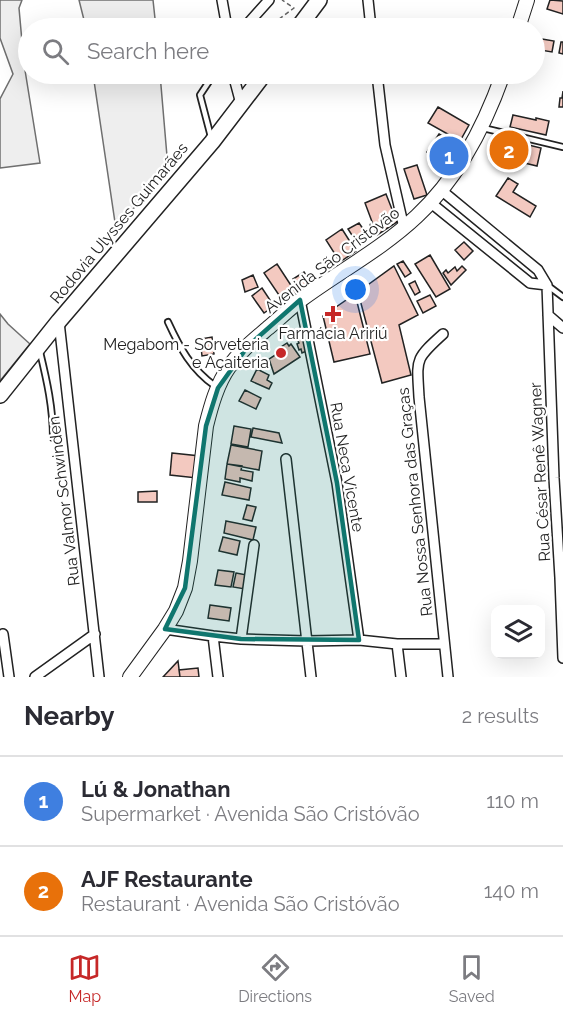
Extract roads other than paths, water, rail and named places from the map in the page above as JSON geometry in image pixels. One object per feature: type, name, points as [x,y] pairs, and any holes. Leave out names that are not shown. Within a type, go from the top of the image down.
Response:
[{"type":"highway","points":[[306,18],[320,0]]},
{"type":"highway","name":"Rodovia Ulysses Guimarães","points":[[0,395],[59,321],[212,142],[256,84]]},
{"type":"main road","points":[[521,18],[527,0]]},
{"type":"main road","name":"Avenida São Cristóvão","points":[[131,676],[165,629],[176,611],[185,588],[206,426],[210,407],[229,367],[248,346],[300,300],[387,241],[431,202],[456,170],[480,128],[499,84]]},
{"type":"street","points":[[222,0],[225,18]]},
{"type":"street","points":[[253,18],[269,0]]},
{"type":"street","points":[[369,2],[370,18]]},
{"type":"street","points":[[235,84],[240,104]]},
{"type":"street","points":[[377,84],[385,145],[404,228]]},
{"type":"street","points":[[441,190],[538,270],[547,285]]},
{"type":"street","points":[[431,202],[530,283],[547,285]]},
{"type":"street","name":"Rua César Renê Wagner","points":[[547,285],[554,478],[562,578],[563,658]]},
{"type":"street","name":"Rua Neca Vicente","points":[[300,300],[338,483],[358,640]]},
{"type":"street","points":[[548,315],[563,328]]},
{"type":"street","name":"Rua Valmor Schwinden","points":[[59,321],[99,677]]},
{"type":"street","name":"Rua Nossa Senhora das Graças","points":[[443,333],[420,356],[417,364],[448,677]]},
{"type":"street","points":[[286,459],[311,677]]},
{"type":"street","points":[[241,639],[254,545]]},
{"type":"street","points":[[165,629],[241,639],[358,640],[397,644],[444,644]]},
{"type":"street","points":[[3,634],[9,677]]},
{"type":"street","points":[[34,677],[95,634]]},
{"type":"street","points":[[213,636],[218,677]]},
{"type":"street","points":[[397,644],[401,677]]},
{"type":"lane","points":[[207,84],[200,95],[212,142]]},
{"type":"lane","points":[[480,128],[563,147]]},
{"type":"lane","points":[[547,285],[563,297]]},
{"type":"lane","points":[[168,321],[187,358],[201,376],[218,388]]},
{"type":"lane","points":[[39,346],[49,392],[53,438]]},
{"type":"place","name":"AJF Restaurante","points":[[509,150]]},
{"type":"place","name":"Lú & Jonathan","points":[[449,156]]},
{"type":"place","name":"Farmácia Aririú","points":[[333,314]]},
{"type":"place","name":"Megabom - Sorveteria e Açaiteria","points":[[281,353]]}]
